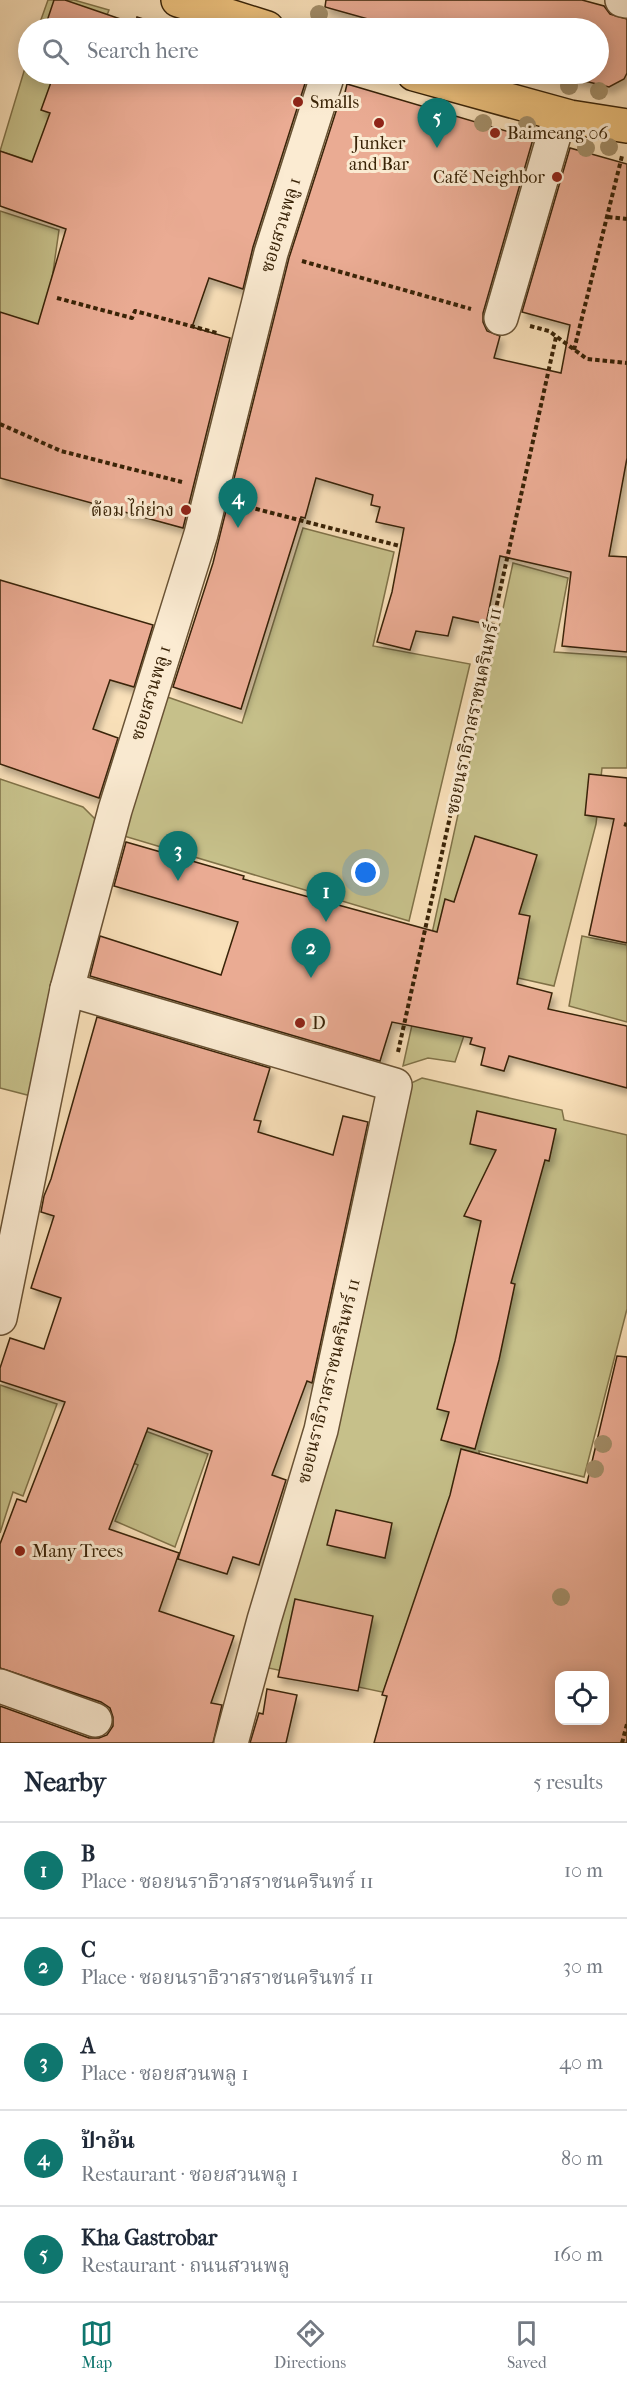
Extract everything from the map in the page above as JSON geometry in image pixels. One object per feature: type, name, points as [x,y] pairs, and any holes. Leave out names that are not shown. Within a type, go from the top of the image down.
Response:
[{"type":"main road","points":[[178,0],[235,18]]},
{"type":"main road","points":[[450,84],[560,115],[625,139]]},
{"type":"street","points":[[622,0],[627,1]]},
{"type":"street","name":"ซอยสวนพลู 1","points":[[0,1318],[67,989],[115,810],[201,534],[271,253],[325,84]]},
{"type":"street","points":[[501,318],[560,115]]},
{"type":"street","points":[[67,989],[395,1085]]},
{"type":"street","name":"ซอยนราธิวาสราชนครินทร์ 11","points":[[231,1743],[264,1620],[321,1430],[395,1085]]},
{"type":"street","points":[[0,1686],[95,1720]]},
{"type":"path","points":[[574,350],[608,217],[625,139]]},
{"type":"path","points":[[608,217],[627,219]]},
{"type":"path","points":[[271,253],[549,331],[587,359],[627,363]]},
{"type":"path","points":[[57,298],[132,318],[135,311],[248,341]]},
{"type":"path","name":"ซอยนราธิวาสราชนครินทร์ 11","points":[[395,1085],[397,1057],[556,337]]},
{"type":"path","points":[[622,1743],[627,1724]]},
{"type":"shaded area","points":[[48,0],[74,0],[109,10],[106,18],[42,18]]},
{"type":"shaded area","points":[[20,84],[82,84],[51,168],[0,151]]},
{"type":"shaded area","points":[[0,211],[59,230],[50,293],[33,347],[0,412]]},
{"type":"shaded area","points":[[303,528],[394,552],[373,646],[470,664],[409,921],[124,836],[156,693],[242,723]]},
{"type":"shaded area","points":[[513,563],[568,578],[554,652],[627,657],[627,768],[602,768],[596,824],[554,986],[486,971],[455,1062],[428,1058],[403,1066]]},
{"type":"shaded area","points":[[0,779],[83,807],[101,825],[35,1097],[0,1088]]},
{"type":"shaded area","points":[[582,936],[627,945],[627,1022],[569,1006]]},
{"type":"shaded area","points":[[422,1078],[562,1110],[564,1120],[627,1135],[627,1309],[584,1477],[479,1451],[483,1519],[396,1695],[259,1666],[409,1084]]},
{"type":"shaded area","points":[[0,1385],[57,1404],[23,1496],[13,1492],[0,1533]]},
{"type":"shaded area","points":[[129,1425],[208,1454],[175,1547],[115,1521],[138,1465],[118,1456]]},
{"type":"building","points":[[54,0],[65,0],[118,18],[48,18]]},
{"type":"building","points":[[326,0],[582,0],[604,6],[610,14],[627,19],[627,73],[624,79],[609,87],[597,84],[609,84],[609,18],[364,18],[325,7]]},
{"type":"building","points":[[50,84],[305,84],[253,247],[243,289],[209,278],[192,327],[230,338],[183,528],[0,478],[0,312],[38,324],[66,229],[0,206],[0,151],[32,162],[50,113],[41,110]]},
{"type":"building","points":[[347,84],[533,139],[483,313],[483,322],[487,331],[500,336],[494,358],[561,373],[570,325],[522,312],[570,148],[627,164],[627,458],[609,556],[627,557],[627,652],[562,646],[571,572],[500,556],[486,624],[453,617],[448,636],[416,631],[410,650],[377,642],[392,592],[404,528],[376,522],[380,507],[371,505],[373,495],[316,478],[305,518],[301,517],[241,709],[173,687],[213,563],[289,258],[340,99],[343,101]]},
{"type":"building","points":[[0,580],[153,625],[134,687],[110,680],[93,729],[118,738],[99,798],[0,764]]},
{"type":"building","points":[[589,774],[627,778],[627,943],[589,935],[614,819],[585,815]]},
{"type":"building","points":[[475,836],[537,855],[519,914],[530,916],[517,984],[552,993],[548,1009],[627,1026],[627,1088],[509,1056],[504,1071],[481,1065],[485,1048],[470,1044],[472,1038],[392,1022],[380,1061],[90,976],[100,936],[221,975],[238,922],[114,886],[126,842],[244,876],[243,879],[437,932],[445,899],[454,902]]},
{"type":"building","points":[[97,1017],[270,1068],[254,1120],[261,1121],[258,1132],[333,1155],[343,1116],[368,1122],[312,1383],[307,1381],[272,1475],[286,1480],[259,1565],[233,1557],[227,1574],[178,1559],[212,1451],[148,1428],[109,1529],[179,1553],[159,1611],[234,1636],[211,1703],[222,1705],[213,1743],[0,1743],[0,1706],[89,1738],[107,1735],[113,1726],[110,1708],[101,1702],[0,1668],[0,1544],[17,1499],[26,1502],[65,1402],[0,1381],[0,1368],[10,1338],[44,1349],[61,1298],[31,1288],[54,1216],[41,1212],[44,1196],[51,1179]]},
{"type":"building","points":[[477,1111],[556,1129],[549,1161],[545,1160],[511,1283],[515,1284],[499,1360],[475,1449],[441,1440],[449,1412],[437,1409],[455,1341],[481,1221],[464,1216],[496,1150],[470,1144]]},
{"type":"building","points":[[617,1356],[627,1357],[627,1743],[374,1743],[387,1696],[382,1695],[450,1495],[461,1449],[587,1483]]},
{"type":"building","points":[[336,1510],[392,1523],[385,1558],[327,1545]]},
{"type":"building","points":[[295,1599],[373,1616],[358,1691],[278,1677]]},
{"type":"building","points":[[267,1689],[297,1695],[286,1743],[250,1743],[259,1713],[263,1714]]},
{"type":"place","name":"Smalls","points":[[298,102]]},
{"type":"place","name":"Junker and Bar","points":[[379,123]]},
{"type":"place","name":"Baimeang 06","points":[[495,133]]},
{"type":"place","name":"Kha Gastrobar","points":[[437,148]]},
{"type":"place","name":"Café Neighbor","points":[[557,177]]},
{"type":"place","name":"ต้อม ไก่ย่าง","points":[[186,510]]},
{"type":"place","name":"ป้าอ้น","points":[[238,528]]},
{"type":"place","name":"A","points":[[178,881]]},
{"type":"place","name":"B","points":[[326,922]]},
{"type":"place","name":"C","points":[[311,978]]},
{"type":"place","name":"D","points":[[300,1023]]},
{"type":"place","name":"Many Trees","points":[[20,1551]]}]
